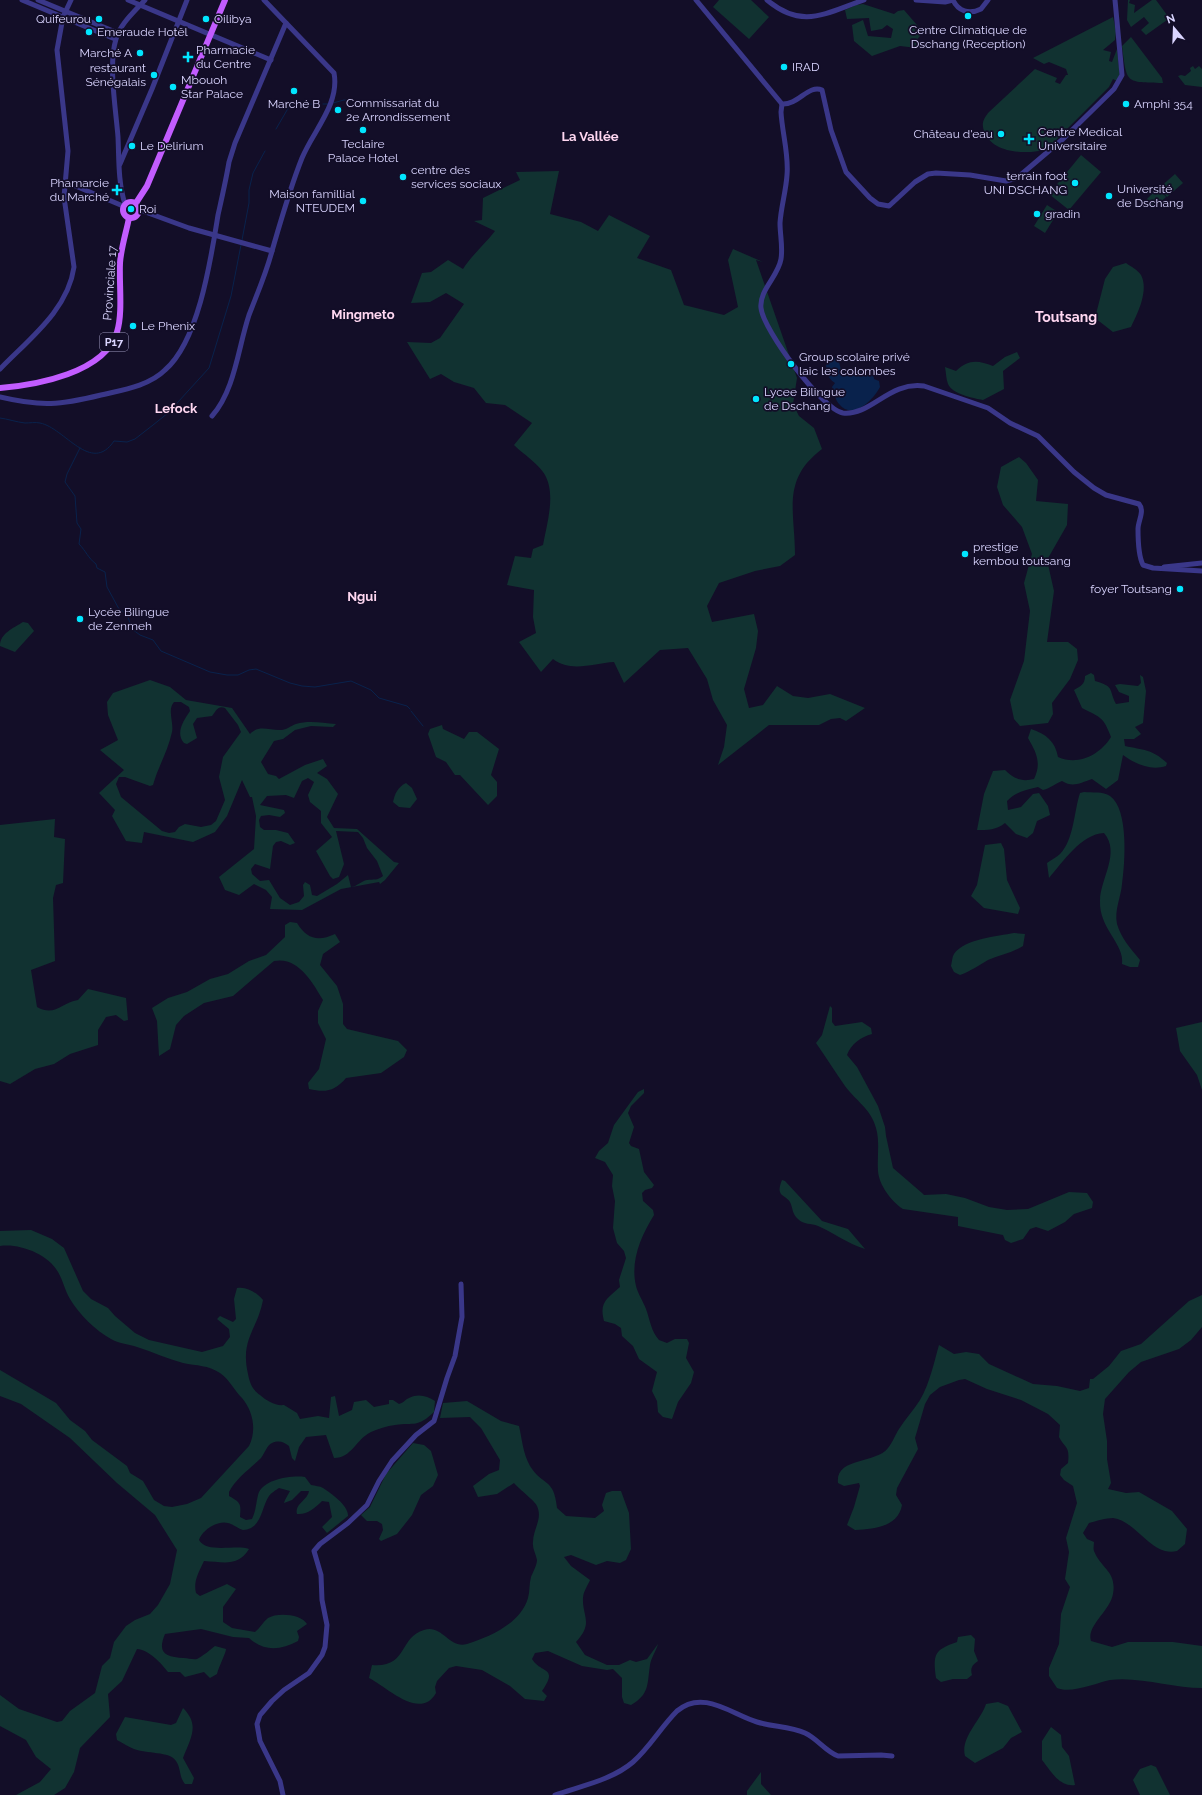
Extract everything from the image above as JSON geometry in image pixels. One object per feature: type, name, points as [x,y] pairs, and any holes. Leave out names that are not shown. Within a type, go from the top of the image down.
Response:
[{"type":"main road","points":[[136,203],[147,186],[209,34],[225,0]]},
{"type":"main road","points":[[129,202],[136,203],[140,210],[136,217],[129,218],[123,214],[124,205],[129,202]]},
{"type":"main road","name":"Provinciale 17","points":[[0,388],[32,385],[54,379],[87,365],[100,357],[111,346],[119,326],[121,254],[129,218]]},
{"type":"street","points":[[22,0],[118,33]]},
{"type":"street","points":[[38,0],[115,40]]},
{"type":"street","points":[[0,369],[54,313],[70,287],[74,267],[64,197],[68,151],[57,50],[64,14],[71,0]]},
{"type":"street","points":[[128,0],[179,23],[271,60]]},
{"type":"street","points":[[66,182],[124,205],[119,164],[113,76],[115,40],[118,33],[145,0]]},
{"type":"street","points":[[119,164],[179,23],[187,0]]},
{"type":"street","points":[[212,416],[217,410],[230,382],[249,316],[267,269],[303,157],[327,111],[333,92],[335,78],[334,73],[264,0]]},
{"type":"street","points":[[696,0],[782,104]]},
{"type":"street","points":[[767,0],[784,13],[802,17],[816,16],[864,0]]},
{"type":"street","points":[[916,0],[944,2],[953,0],[958,8],[967,12],[981,9],[988,0]]},
{"type":"street","points":[[782,104],[792,103],[813,90],[822,90],[831,130],[846,172],[870,198],[884,206],[889,206],[895,202],[922,178],[936,173],[1012,180],[1024,174],[1064,139],[1120,81],[1122,75],[1122,64],[1115,0]]},
{"type":"street","points":[[0,397],[43,405],[59,404],[123,390],[144,383],[164,372],[178,355],[193,322],[202,295],[229,162],[241,126],[286,23]]},
{"type":"street","points":[[782,104],[780,112],[788,173],[780,222],[781,260],[778,270],[761,298],[761,307],[765,323],[793,366],[836,411],[844,413],[860,410],[902,387],[914,385],[924,386],[981,405],[1038,436],[1088,484],[1106,495],[1139,504],[1142,510],[1138,529],[1140,556],[1143,565],[1153,568],[1202,571]]},
{"type":"street","points":[[140,210],[215,236],[272,251]]},
{"type":"street","points":[[1153,568],[1202,563]]},
{"type":"street","points":[[283,1795],[280,1781],[260,1741],[257,1724],[260,1715],[272,1701],[284,1690],[309,1673],[322,1655],[325,1647],[327,1624],[322,1600],[321,1575],[314,1552],[320,1544],[348,1523],[367,1505],[379,1481],[392,1461],[416,1435],[434,1421],[446,1378],[456,1356],[462,1317],[461,1284]]},
{"type":"street","points":[[555,1795],[602,1780],[621,1771],[639,1756],[677,1711],[683,1706],[698,1701],[716,1704],[756,1721],[795,1729],[816,1739],[831,1754],[838,1756],[892,1756]]},
{"type":"green space","points":[[719,0],[751,0],[769,17],[749,39],[713,7]]},
{"type":"green space","points":[[1128,0],[1130,0],[1129,3],[1135,5],[1134,13],[1152,0],[1156,0],[1167,15],[1164,17],[1167,20],[1146,35],[1141,30],[1149,23],[1144,17],[1131,27],[1127,20]]},
{"type":"green space","points":[[863,4],[894,14],[898,11],[904,10],[923,32],[916,41],[920,44],[917,48],[900,46],[872,56],[854,41],[852,25],[863,20],[868,36],[891,38],[893,29],[887,25],[882,29],[871,31],[869,18],[847,19],[845,10],[856,5]]},
{"type":"green space","points":[[1113,17],[1116,31],[1115,40],[1103,50],[1111,52],[1109,61],[1112,62],[1117,49],[1120,76],[1117,81],[1113,79],[1109,87],[1047,149],[1030,152],[1011,151],[1002,148],[988,139],[983,126],[986,116],[1035,69],[1057,78],[1055,82],[1060,84],[1066,75],[1068,75],[1066,69],[1049,62],[1044,64],[1033,58]]},
{"type":"green space","points":[[1131,37],[1162,78],[1163,83],[1135,81],[1127,74],[1122,46]]},
{"type":"green space","points":[[1193,66],[1195,69],[1199,66],[1202,69],[1202,87],[1185,85],[1178,76],[1185,76],[1191,71],[1190,68]]},
{"type":"green space","name":"terrain foot UNI DSCHANG","points":[[1081,155],[1101,172],[1069,210],[1049,194]]},
{"type":"green space","points":[[559,171],[550,214],[581,222],[598,231],[609,215],[650,236],[637,258],[671,270],[684,305],[724,315],[738,307],[728,260],[733,249],[763,262],[756,260],[797,378],[793,404],[799,416],[814,428],[822,449],[800,472],[795,485],[793,510],[795,555],[780,566],[755,571],[719,583],[707,606],[712,622],[754,614],[758,631],[756,648],[744,689],[749,708],[763,705],[777,686],[793,696],[808,698],[830,694],[865,708],[846,721],[840,718],[831,719],[819,725],[769,725],[718,765],[724,747],[727,725],[713,700],[707,679],[688,648],[660,650],[624,683],[614,662],[583,666],[567,666],[553,659],[541,672],[519,642],[536,633],[533,617],[534,590],[507,585],[515,556],[531,558],[533,549],[543,545],[550,509],[550,491],[543,471],[514,445],[532,423],[505,405],[486,403],[474,388],[454,382],[441,374],[430,379],[407,342],[431,343],[440,338],[464,304],[446,293],[430,302],[411,303],[422,273],[431,272],[448,260],[463,269],[495,231],[474,221],[482,220],[483,198],[520,180],[516,172]]},
{"type":"green space","points":[[1175,174],[1183,183],[1167,197],[1159,188]]},
{"type":"green space","points":[[1158,188],[1166,197],[1153,209],[1145,201]]},
{"type":"green space","points":[[1047,205],[1058,212],[1045,233],[1034,226]]},
{"type":"green space","points":[[1126,263],[1141,275],[1144,287],[1142,301],[1131,327],[1113,332],[1095,318],[1105,279],[1113,267]]},
{"type":"green space","points":[[1017,352],[1020,358],[1003,371],[1004,389],[983,400],[958,393],[948,384],[945,367],[956,371],[965,364],[973,362],[993,366],[1005,357]]},
{"type":"green space","points":[[1019,457],[1026,463],[1038,480],[1036,501],[1068,504],[1067,525],[1047,560],[1054,591],[1047,642],[1068,642],[1077,649],[1078,660],[1070,679],[1052,703],[1053,714],[1048,723],[1020,726],[1014,719],[1010,700],[1024,661],[1030,611],[1024,583],[1032,554],[1022,527],[1003,505],[997,487],[1001,467]]},
{"type":"green space","points":[[23,622],[28,623],[34,631],[15,652],[0,646],[2,638],[5,634]]},
{"type":"green space","points":[[1091,673],[1094,675],[1095,681],[1106,685],[1110,689],[1116,704],[1129,702],[1129,696],[1119,692],[1115,685],[1120,684],[1138,686],[1141,683],[1140,675],[1143,677],[1146,691],[1143,723],[1135,727],[1141,734],[1134,739],[1124,739],[1125,746],[1142,749],[1157,755],[1167,763],[1166,766],[1155,768],[1143,766],[1123,755],[1118,780],[1106,789],[1092,779],[1073,784],[1062,781],[1043,790],[1038,787],[1033,788],[1010,798],[1007,801],[1008,810],[1021,807],[1033,794],[1039,793],[1048,806],[1050,815],[1037,821],[1033,833],[1027,838],[1016,834],[1005,823],[988,830],[977,830],[984,794],[993,771],[1005,770],[1018,779],[1034,779],[1038,768],[1038,763],[1036,753],[1028,738],[1031,729],[1041,733],[1052,742],[1057,751],[1058,757],[1073,760],[1095,754],[1111,737],[1101,718],[1082,708],[1074,690],[1082,684],[1085,676]]},
{"type":"green space","points":[[150,680],[170,687],[186,700],[232,708],[250,734],[257,729],[282,730],[296,724],[306,722],[336,724],[333,727],[311,726],[295,730],[283,739],[274,741],[261,762],[268,774],[276,776],[279,779],[305,765],[323,759],[327,766],[317,773],[327,779],[338,794],[327,817],[334,828],[357,829],[394,862],[399,863],[380,884],[379,882],[341,889],[302,910],[270,909],[272,897],[266,890],[254,884],[239,895],[225,890],[219,877],[254,849],[256,816],[252,797],[250,797],[242,780],[227,816],[215,832],[193,842],[144,832],[142,843],[126,841],[112,816],[115,810],[99,793],[124,770],[100,750],[118,740],[108,715],[107,702],[113,693]],"holes":[[[174,702],[181,702],[189,707],[190,711],[183,722],[180,731],[181,739],[184,743],[187,744],[197,738],[193,724],[197,718],[212,716],[217,709],[221,707],[225,708],[238,725],[241,732],[223,757],[219,777],[225,800],[216,821],[211,825],[201,827],[185,824],[179,827],[175,832],[169,833],[162,831],[121,797],[116,784],[119,777],[125,777],[150,786],[153,785],[172,732],[171,709]],[[308,778],[314,782],[308,795],[310,802],[321,811],[321,823],[332,837],[316,851],[330,876],[333,879],[339,877],[344,864],[336,831],[358,832],[363,838],[367,848],[377,861],[383,876],[381,878],[367,880],[351,887],[348,875],[337,884],[317,896],[312,895],[310,885],[305,882],[303,885],[304,896],[299,902],[290,905],[280,898],[269,880],[260,881],[252,874],[251,869],[255,864],[270,869],[273,846],[276,842],[281,841],[290,845],[295,843],[288,833],[276,830],[264,830],[260,827],[259,820],[261,816],[269,815],[280,817],[285,813],[284,810],[260,805],[267,796],[286,795],[294,798],[302,781]]]},
{"type":"green space","points":[[442,725],[443,729],[464,739],[469,732],[477,732],[499,749],[491,775],[497,782],[497,796],[488,805],[460,775],[455,775],[446,762],[436,757],[428,734],[430,729]]},
{"type":"green space","points":[[406,783],[412,788],[417,799],[410,808],[399,807],[393,802],[397,791]]},
{"type":"green space","points":[[1080,793],[1107,794],[1116,803],[1120,812],[1123,824],[1125,851],[1116,919],[1124,939],[1140,960],[1138,967],[1130,967],[1122,964],[1120,950],[1103,920],[1100,901],[1111,849],[1109,841],[1104,833],[1088,838],[1080,843],[1049,878],[1047,863],[1059,855],[1065,848],[1071,833]]},
{"type":"green space","points":[[55,819],[54,837],[65,839],[63,883],[56,885],[53,898],[55,961],[31,970],[37,1007],[43,1010],[53,1010],[78,1000],[88,989],[126,998],[128,1020],[124,1021],[116,1015],[106,1017],[98,1030],[98,1045],[70,1054],[54,1064],[35,1069],[10,1084],[0,1081],[0,825]]},
{"type":"green space","points":[[1001,843],[1004,849],[1007,880],[1020,908],[1018,914],[984,908],[971,896],[977,885],[985,845]]},
{"type":"green space","points":[[290,922],[297,923],[305,933],[313,938],[323,938],[335,934],[340,942],[323,954],[320,965],[337,986],[343,1004],[343,1024],[347,1029],[398,1041],[407,1050],[404,1057],[381,1073],[346,1078],[338,1086],[330,1090],[320,1091],[309,1089],[308,1083],[319,1069],[326,1039],[318,1023],[318,1011],[323,1000],[304,972],[290,963],[283,961],[274,961],[233,996],[204,1003],[184,1016],[176,1025],[170,1049],[159,1056],[157,1021],[152,1008],[168,998],[187,992],[210,979],[228,974],[249,961],[266,955],[285,937],[285,925]]},
{"type":"green space","points":[[1014,933],[1025,934],[1023,946],[988,960],[960,975],[954,972],[951,966],[952,958],[959,949],[965,945],[982,939]]},
{"type":"green space","points":[[830,1006],[832,1008],[832,1022],[835,1026],[862,1022],[871,1028],[872,1034],[857,1042],[847,1055],[857,1067],[878,1106],[885,1127],[893,1168],[924,1195],[946,1194],[965,1198],[989,1207],[1007,1210],[1028,1209],[1069,1192],[1087,1193],[1093,1202],[1092,1208],[1074,1214],[1065,1222],[1048,1231],[1036,1227],[1030,1229],[1023,1239],[1011,1243],[1005,1240],[1003,1235],[958,1226],[958,1217],[903,1209],[899,1206],[886,1192],[879,1176],[878,1139],[874,1121],[867,1110],[845,1086],[816,1043],[822,1035]]},
{"type":"green space","points":[[1202,1022],[1202,1090],[1197,1075],[1180,1051],[1176,1028]]},
{"type":"green space","points":[[644,1089],[644,1093],[631,1106],[628,1113],[634,1127],[629,1143],[631,1146],[639,1149],[644,1172],[654,1185],[652,1188],[645,1190],[642,1193],[643,1201],[653,1210],[654,1215],[645,1231],[638,1249],[634,1267],[636,1286],[656,1337],[667,1343],[675,1339],[687,1339],[689,1343],[686,1358],[694,1372],[691,1383],[678,1402],[672,1419],[663,1417],[658,1412],[657,1401],[652,1391],[657,1372],[639,1359],[633,1346],[622,1336],[621,1328],[615,1324],[604,1321],[603,1315],[603,1305],[605,1301],[620,1287],[619,1280],[626,1258],[624,1251],[617,1243],[613,1228],[615,1201],[612,1186],[613,1175],[605,1162],[595,1158],[599,1151],[608,1143],[614,1125],[638,1092]]},
{"type":"green space","points":[[782,1180],[785,1181],[822,1221],[848,1229],[865,1249],[818,1226],[800,1221],[796,1217],[788,1199],[780,1192]]},
{"type":"green space","points":[[31,1230],[52,1239],[64,1248],[83,1291],[91,1299],[108,1308],[135,1333],[149,1340],[202,1352],[223,1346],[230,1337],[229,1329],[217,1319],[220,1316],[233,1322],[236,1319],[234,1299],[237,1288],[248,1289],[258,1295],[263,1300],[246,1352],[246,1362],[251,1383],[255,1391],[265,1399],[274,1404],[284,1405],[297,1413],[300,1419],[318,1416],[329,1418],[331,1397],[335,1396],[339,1416],[352,1410],[354,1402],[366,1400],[374,1407],[389,1404],[389,1400],[393,1400],[399,1404],[418,1395],[428,1397],[435,1401],[434,1412],[424,1420],[416,1423],[389,1426],[371,1432],[361,1439],[350,1452],[340,1457],[334,1458],[326,1435],[306,1437],[299,1447],[295,1461],[292,1458],[289,1446],[285,1443],[277,1442],[269,1445],[261,1458],[239,1478],[229,1492],[229,1496],[236,1500],[239,1504],[240,1517],[246,1520],[252,1519],[258,1495],[265,1485],[278,1479],[293,1477],[305,1477],[311,1485],[322,1487],[335,1496],[346,1508],[348,1516],[327,1533],[322,1527],[332,1517],[329,1502],[322,1501],[307,1512],[297,1514],[297,1507],[309,1491],[301,1491],[292,1500],[284,1503],[290,1491],[279,1488],[269,1496],[257,1522],[249,1529],[243,1530],[224,1522],[215,1524],[203,1533],[199,1540],[208,1547],[249,1549],[245,1555],[235,1561],[204,1561],[197,1577],[195,1589],[196,1593],[200,1596],[227,1584],[236,1589],[223,1607],[223,1622],[232,1628],[255,1632],[268,1618],[272,1616],[289,1615],[300,1618],[307,1624],[297,1631],[299,1637],[298,1641],[279,1648],[273,1648],[261,1646],[249,1638],[233,1637],[201,1629],[165,1634],[162,1650],[164,1653],[172,1656],[197,1659],[215,1646],[226,1649],[217,1674],[210,1678],[204,1672],[185,1677],[180,1672],[168,1672],[146,1651],[137,1649],[122,1681],[108,1694],[110,1717],[80,1748],[74,1772],[65,1788],[54,1795],[16,1795],[40,1782],[51,1769],[36,1757],[26,1740],[0,1726],[0,1695],[19,1709],[57,1722],[62,1721],[70,1711],[95,1693],[102,1666],[110,1658],[114,1642],[126,1626],[135,1620],[150,1614],[158,1605],[170,1584],[177,1550],[155,1515],[117,1483],[70,1438],[21,1404],[0,1396],[0,1370],[56,1403],[70,1420],[85,1431],[92,1440],[127,1466],[130,1473],[143,1481],[154,1500],[164,1506],[172,1507],[187,1504],[201,1498],[249,1446],[253,1434],[253,1421],[246,1403],[220,1373],[211,1368],[183,1363],[118,1342],[105,1336],[88,1322],[74,1305],[68,1296],[58,1272],[47,1260],[24,1248],[16,1246],[0,1246],[0,1231]]},
{"type":"green space","points":[[1202,1295],[1202,1327],[1191,1340],[1179,1349],[1141,1362],[1129,1372],[1105,1399],[1103,1414],[1107,1441],[1107,1459],[1111,1483],[1108,1489],[1126,1493],[1139,1492],[1172,1511],[1187,1529],[1185,1544],[1177,1551],[1159,1549],[1129,1525],[1113,1518],[1089,1523],[1083,1533],[1087,1539],[1094,1542],[1094,1551],[1111,1575],[1114,1586],[1113,1594],[1108,1606],[1092,1630],[1090,1635],[1091,1641],[1112,1647],[1128,1642],[1173,1642],[1202,1646],[1202,1688],[1121,1679],[1110,1680],[1076,1689],[1063,1690],[1057,1688],[1049,1676],[1049,1668],[1059,1644],[1061,1614],[1070,1587],[1065,1579],[1069,1552],[1066,1538],[1077,1503],[1073,1486],[1064,1480],[1060,1475],[1061,1469],[1068,1463],[1068,1450],[1059,1437],[1060,1425],[1048,1414],[1021,1400],[987,1389],[965,1379],[940,1387],[930,1395],[925,1404],[915,1438],[918,1449],[897,1488],[896,1495],[902,1505],[896,1518],[884,1525],[870,1529],[855,1530],[847,1525],[860,1486],[859,1483],[844,1486],[838,1483],[839,1475],[843,1469],[849,1465],[875,1457],[888,1448],[901,1425],[918,1404],[926,1387],[939,1345],[954,1354],[966,1352],[979,1354],[989,1364],[1033,1384],[1057,1386],[1080,1391],[1089,1388],[1090,1379],[1093,1379],[1109,1366],[1121,1351],[1141,1344],[1189,1301]]},
{"type":"green space","points":[[467,1401],[501,1421],[519,1426],[524,1451],[530,1466],[539,1477],[551,1487],[556,1498],[557,1508],[566,1516],[595,1518],[604,1511],[602,1505],[606,1493],[621,1491],[629,1513],[631,1549],[626,1560],[620,1563],[607,1561],[596,1565],[571,1555],[564,1557],[571,1566],[590,1580],[583,1596],[586,1620],[585,1630],[576,1642],[585,1655],[607,1665],[619,1665],[630,1660],[636,1662],[647,1659],[658,1644],[651,1662],[645,1693],[631,1705],[624,1703],[622,1697],[622,1678],[613,1669],[607,1670],[582,1666],[548,1651],[535,1653],[532,1659],[549,1674],[547,1683],[542,1691],[547,1696],[544,1701],[525,1699],[510,1686],[482,1670],[456,1666],[449,1668],[437,1681],[435,1687],[436,1693],[429,1701],[421,1704],[403,1699],[369,1678],[372,1665],[384,1665],[392,1662],[398,1657],[410,1639],[416,1634],[424,1630],[436,1630],[455,1643],[461,1645],[467,1644],[495,1633],[512,1622],[519,1615],[528,1598],[531,1577],[537,1562],[533,1537],[539,1511],[534,1502],[514,1483],[497,1494],[478,1497],[473,1486],[489,1474],[499,1470],[500,1460],[481,1428],[470,1417],[440,1418],[443,1403]]},
{"type":"green space","points":[[413,1443],[424,1445],[431,1451],[438,1475],[433,1486],[421,1495],[412,1515],[397,1534],[381,1541],[379,1539],[383,1530],[382,1524],[377,1521],[367,1521],[361,1515],[370,1507],[386,1474]]},
{"type":"green space","points":[[971,1635],[975,1639],[974,1651],[978,1661],[972,1667],[972,1675],[967,1679],[953,1679],[941,1682],[936,1678],[935,1658],[937,1654],[949,1645],[957,1642],[958,1637]]},
{"type":"green space","points":[[998,1702],[1008,1706],[1022,1732],[1011,1738],[1003,1748],[975,1763],[965,1756],[965,1743],[986,1704]]},
{"type":"green space","points":[[183,1708],[188,1714],[193,1726],[191,1737],[183,1758],[194,1778],[192,1784],[185,1784],[178,1764],[173,1758],[163,1754],[134,1749],[117,1740],[116,1734],[125,1717],[171,1725],[176,1723]]},
{"type":"green space","points":[[1051,1727],[1061,1735],[1062,1747],[1069,1756],[1075,1785],[1069,1785],[1060,1781],[1042,1760],[1042,1741]]},
{"type":"green space","points":[[1151,1765],[1156,1767],[1170,1795],[1140,1795],[1133,1780],[1140,1769]]},
{"type":"green space","points":[[761,1772],[761,1784],[771,1795],[747,1795],[747,1791]]},
{"type":"water","points":[[832,355],[839,362],[841,370],[850,376],[855,372],[867,369],[873,372],[874,379],[879,381],[880,387],[877,392],[868,403],[862,407],[856,410],[844,409],[838,402],[832,387],[835,383],[828,375],[826,369],[827,358]]},
{"type":"waterway","points":[[333,103],[344,100],[360,102],[389,100]]},
{"type":"waterway","points":[[276,129],[290,105],[316,104]]},
{"type":"waterway","points":[[323,104],[328,104]]},
{"type":"waterway","points":[[242,240],[253,173],[265,151]]},
{"type":"waterway","points":[[0,418],[25,423],[40,423],[59,433],[87,452],[96,453],[105,450],[114,441],[127,442],[135,439],[168,413],[209,368],[231,296],[241,245]]},
{"type":"waterway","points":[[80,448],[67,474],[65,482],[75,496],[77,523],[81,529],[79,544],[96,564],[97,568],[105,572],[107,587],[119,609],[127,614],[132,629],[140,635],[153,640],[161,651],[210,672],[238,675],[249,670],[256,669],[290,683],[315,687],[351,681],[371,690],[379,698],[407,706],[410,709]]},
{"type":"waterway","points":[[411,711],[423,726]]},
{"type":"place","name":"Centre Climatique de Dschang (Reception)","points":[[968,16]]},
{"type":"place","name":"Quifeurou","points":[[99,19]]},
{"type":"place","name":"Oilibya","points":[[206,19]]},
{"type":"place","name":"Emeraude Hotêl","points":[[89,32]]},
{"type":"place","name":"Marché A","points":[[140,53]]},
{"type":"place","name":"Pharmacie du Centre","points":[[188,57]]},
{"type":"place","name":"IRAD","points":[[784,67]]},
{"type":"place","name":"restaurant Sénégalais","points":[[154,75]]},
{"type":"place","name":"Mbouoh Star Palace","points":[[173,87]]},
{"type":"place","name":"Marché B","points":[[294,91]]},
{"type":"place","name":"Amphi 354","points":[[1126,104]]},
{"type":"place","name":"Commissariat du 2e Arrondissement","points":[[338,110]]},
{"type":"place","name":"Teclaire Palace Hotel","points":[[363,130]]},
{"type":"place","name":"Château d'eau","points":[[1001,134]]},
{"type":"place","name":"Centre Medical Universitaire","points":[[1029,139]]},
{"type":"place","name":"Le Delirium","points":[[132,146]]},
{"type":"place","name":"centre des services sociaux","points":[[403,177]]},
{"type":"place","name":"terrain foot UNI DSCHANG","points":[[1075,183]]},
{"type":"place","name":"Phamarcie du Marché","points":[[117,190]]},
{"type":"place","name":"Université de Dschang","points":[[1109,196]]},
{"type":"place","name":"Maison famillial NTEUDEM","points":[[363,201]]},
{"type":"place","name":"Roi","points":[[131,209]]},
{"type":"place","name":"gradin","points":[[1037,214]]},
{"type":"place","name":"Le Phenix","points":[[133,326]]},
{"type":"place","name":"Group scolaire privé laic les colombes","points":[[791,364]]},
{"type":"place","name":"Lycee Bilingue de Dschang","points":[[756,399]]},
{"type":"place","name":"prestige kembou toutsang","points":[[965,554]]},
{"type":"place","name":"foyer Toutsang","points":[[1180,589]]},
{"type":"place","name":"Lycée Bilingue de Zenmeh","points":[[80,619]]},
{"type":"district","name":"La Vallée","points":[[590,136]]},
{"type":"district","name":"Mingmeto","points":[[363,314]]},
{"type":"district","name":"Toutsang","points":[[1066,317]]},
{"type":"district","name":"Lefock","points":[[176,408]]},
{"type":"district","name":"Ngui","points":[[362,596]]}]
